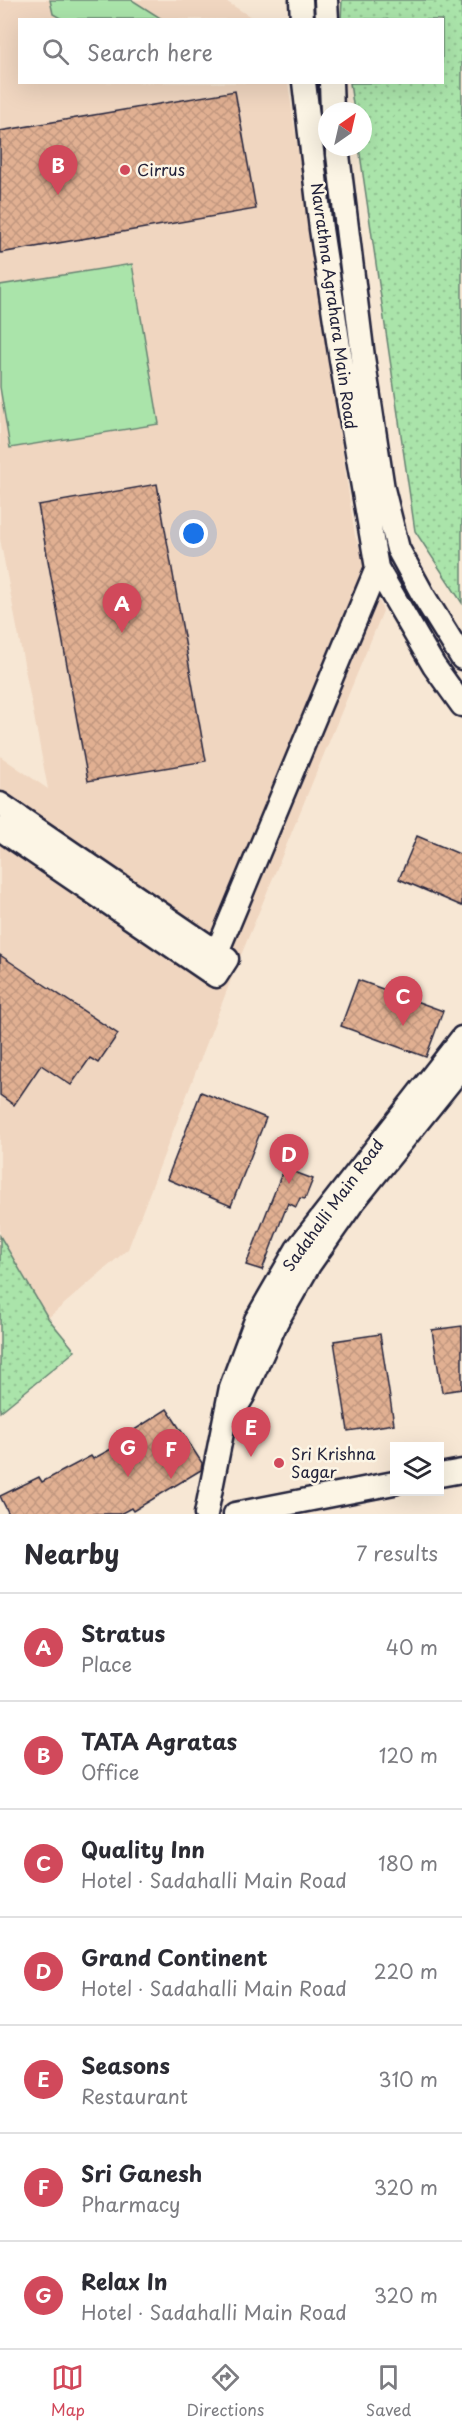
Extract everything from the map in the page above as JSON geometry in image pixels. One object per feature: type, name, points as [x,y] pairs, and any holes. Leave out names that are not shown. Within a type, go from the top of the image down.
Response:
[{"type":"street","points":[[301,0],[302,18]]},
{"type":"street","points":[[326,0],[327,18]]},
{"type":"street","name":"Navrathna Agrahara Main Road","points":[[304,84],[322,240],[368,456],[383,489],[398,549],[462,658]]},
{"type":"street","points":[[331,84],[332,102]]},
{"type":"street","name":"Navrathna Agrahara Main Road","points":[[337,156],[363,357],[377,568],[434,666],[462,705]]},
{"type":"street","points":[[220,962],[377,568]]},
{"type":"street","points":[[0,804],[220,962]]},
{"type":"street","points":[[0,829],[220,962]]},
{"type":"street","name":"Sadahalli Main Road","points":[[206,1514],[231,1388],[256,1320],[297,1249],[462,1038]]},
{"type":"street","name":"Sadahalli Main Road","points":[[225,1424],[243,1396],[277,1321],[309,1265],[354,1201],[462,1067]]},
{"type":"street","points":[[444,1474],[462,1471]]},
{"type":"street","points":[[235,1514],[390,1484]]},
{"type":"shaded area","points":[[0,0],[224,0],[252,18],[18,18],[18,84],[288,84],[355,536],[383,611],[232,977],[128,1249],[48,1318],[0,1236],[0,756],[48,789],[0,539]]},
{"type":"green space","points":[[50,0],[132,0],[160,18],[60,18],[53,14]]},
{"type":"green space","points":[[342,0],[462,0],[462,603],[415,531],[360,156],[372,156],[372,102],[353,102],[350,84],[444,84],[444,18],[341,18]]},
{"type":"green space","points":[[132,264],[159,424],[10,448],[0,387],[0,285]]},
{"type":"green space","points":[[0,1236],[48,1318],[75,1351],[0,1412]]},
{"type":"building","name":"Cirrus","points":[[235,91],[256,209],[0,253],[0,131]]},
{"type":"building","points":[[157,484],[206,761],[88,781],[38,505]]},
{"type":"building","points":[[417,836],[462,855],[462,906],[399,879]]},
{"type":"building","points":[[0,955],[118,1034],[98,1063],[90,1058],[71,1085],[41,1065],[14,1105],[0,1095]]},
{"type":"building","points":[[358,980],[443,1011],[426,1057],[341,1026]]},
{"type":"building","points":[[201,1092],[266,1118],[231,1206],[167,1179]]},
{"type":"building","points":[[284,1168],[313,1179],[305,1199],[300,1198],[296,1207],[288,1203],[262,1270],[246,1265]]},
{"type":"building","points":[[462,1326],[462,1389],[442,1392],[432,1330]]},
{"type":"building","points":[[380,1334],[394,1424],[348,1431],[334,1341]]},
{"type":"building","points":[[167,1409],[202,1463],[201,1470],[133,1511],[131,1508],[120,1514],[9,1514],[0,1496],[39,1477],[42,1482],[91,1456],[93,1459],[131,1438],[128,1434]]},
{"type":"place","name":"Cirrus","points":[[125,170]]},
{"type":"place","name":"TATA Agratas","points":[[58,195]]},
{"type":"place","name":"Stratus","points":[[122,633]]},
{"type":"place","name":"Quality Inn","points":[[403,1026]]},
{"type":"place","name":"Grand Continent","points":[[289,1184]]},
{"type":"place","name":"Seasons","points":[[251,1457]]},
{"type":"place","name":"Sri Krishna Sagar","points":[[279,1463]]},
{"type":"place","name":"Relax In","points":[[128,1477]]},
{"type":"place","name":"Sri Ganesh","points":[[171,1479]]}]
